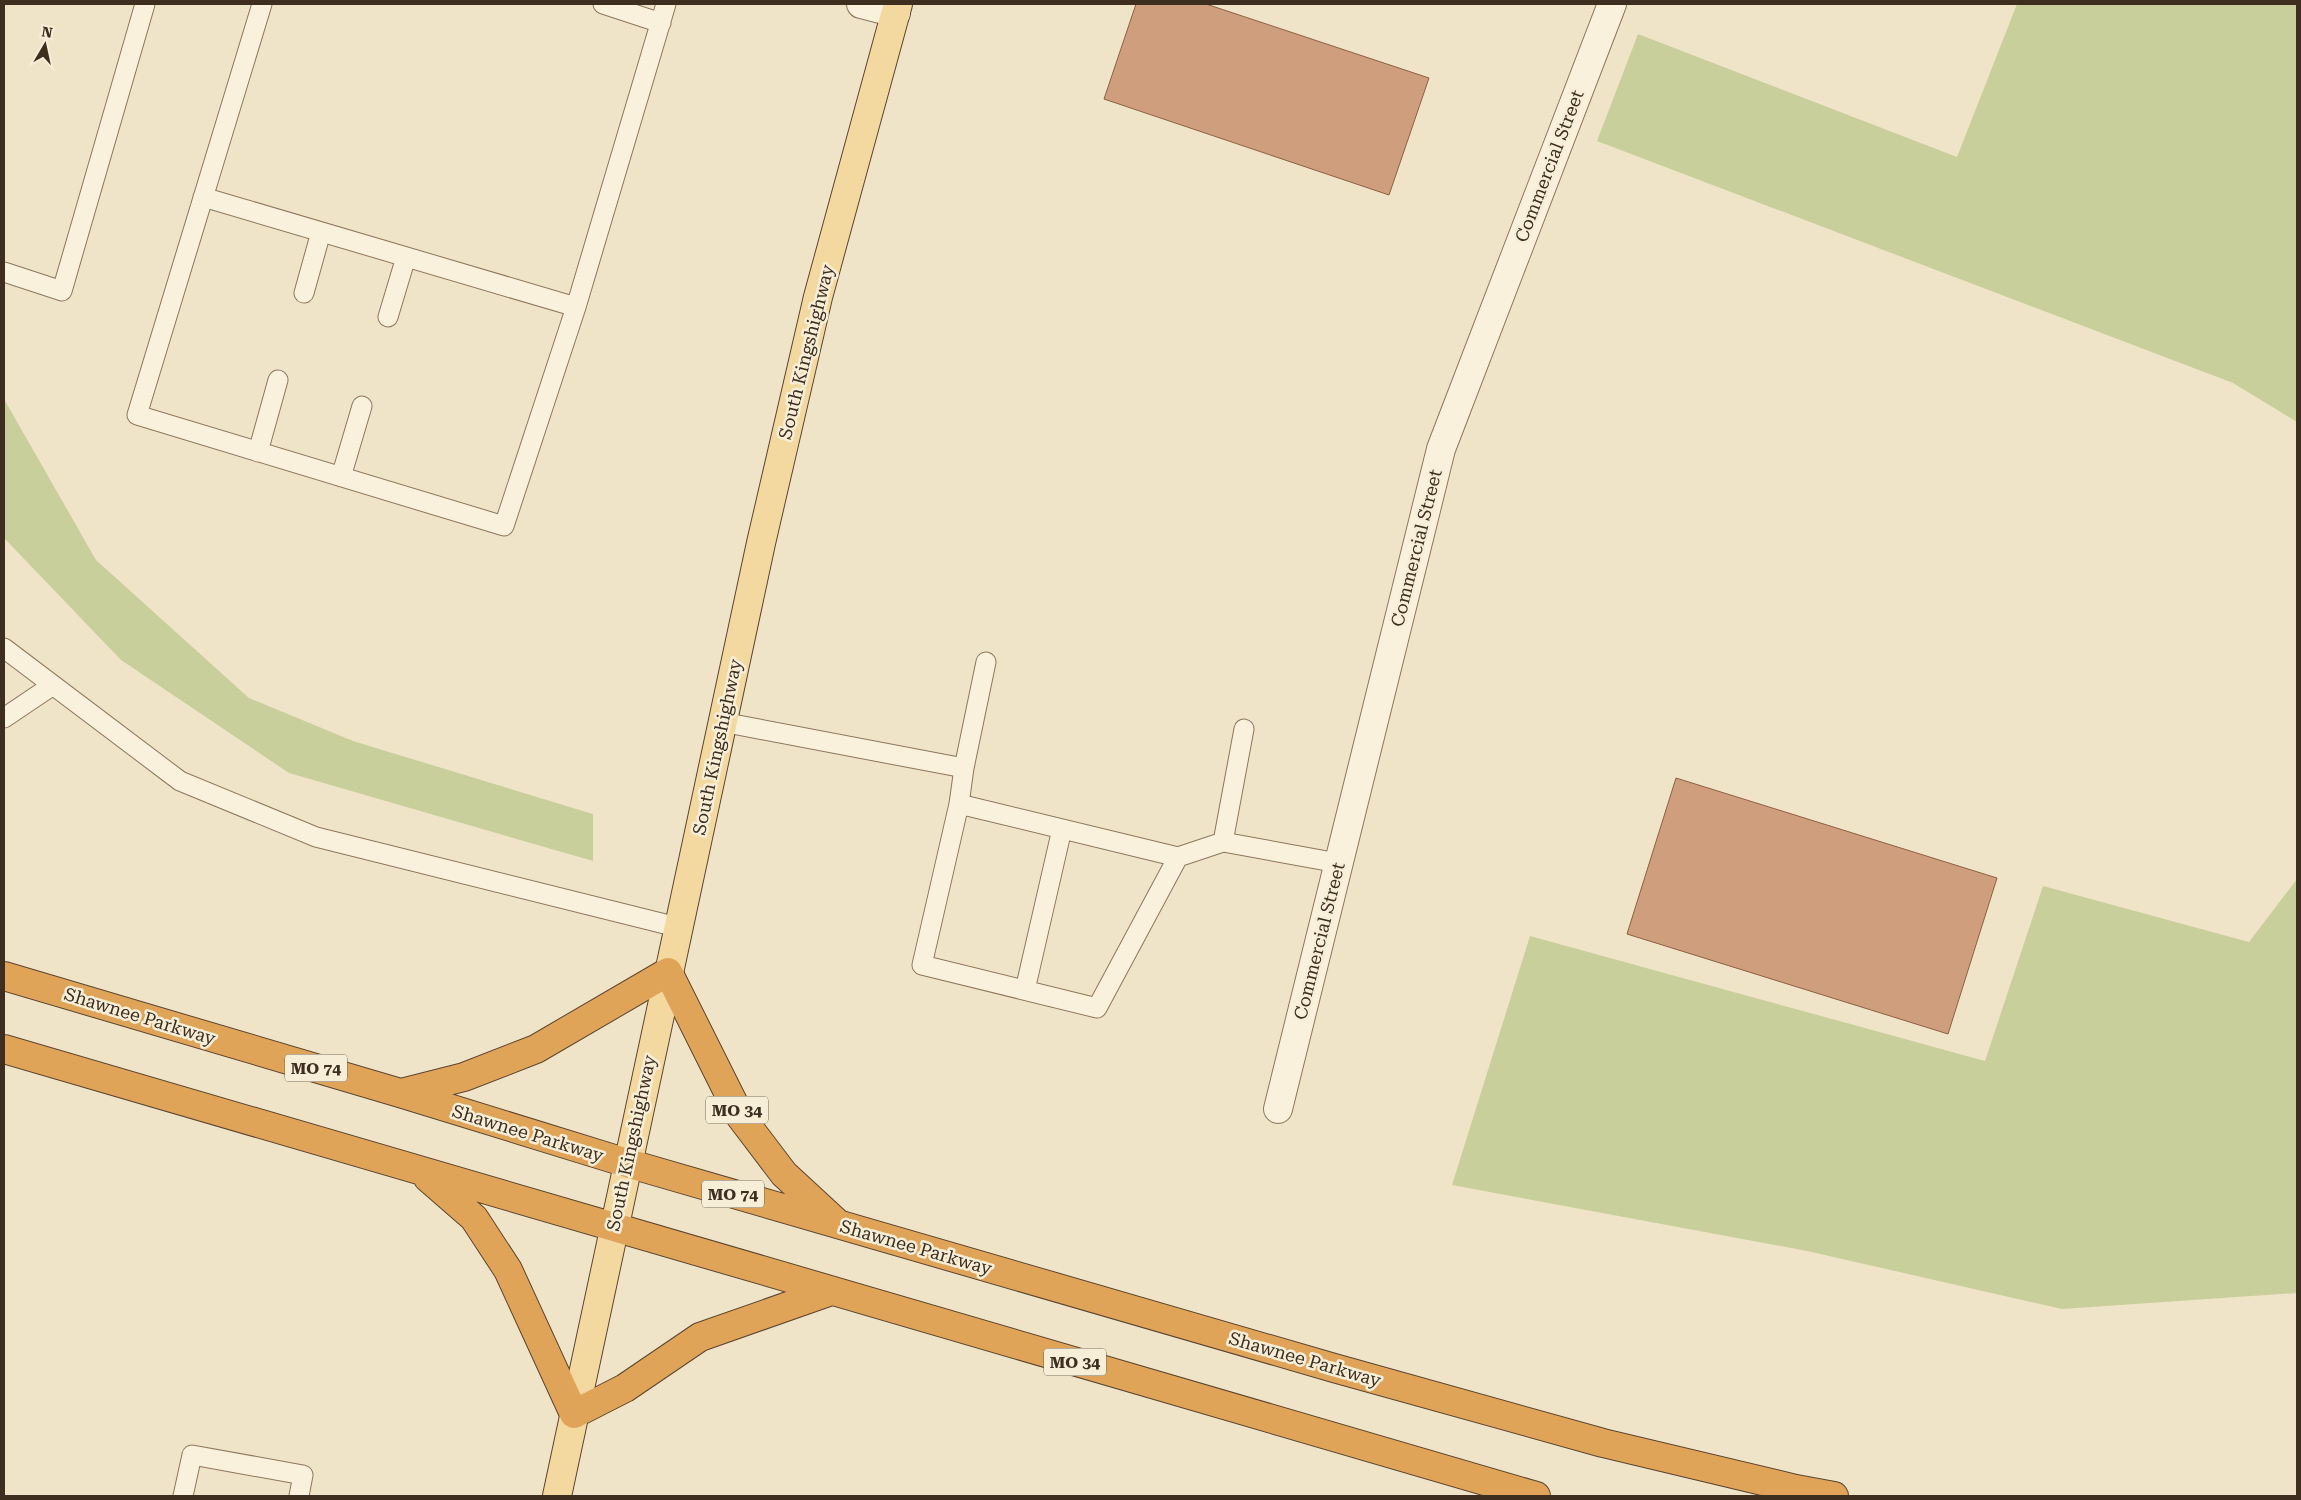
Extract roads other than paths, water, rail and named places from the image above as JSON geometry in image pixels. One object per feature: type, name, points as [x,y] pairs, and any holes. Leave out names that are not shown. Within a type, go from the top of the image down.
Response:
[{"type":"highway","points":[[400,1093],[464,1077],[536,1049],[668,972]]},
{"type":"highway","name":"MO 34","points":[[668,972],[740,1116],[784,1174],[839,1224]]},
{"type":"highway","name":"Shawnee Parkway","points":[[4,976],[400,1093],[627,1163],[1334,1368],[1584,1437],[1796,1489],[1834,1496]]},
{"type":"highway","points":[[4,1049],[614,1227]]},
{"type":"highway","points":[[421,1172],[474,1218],[508,1270],[574,1414],[625,1388],[700,1337],[830,1291]]},
{"type":"highway","name":"MO 34","points":[[614,1227],[1536,1496]]},
{"type":"main road","name":"South Kingshighway","points":[[556,1496],[677,927],[818,297],[897,9]]},
{"type":"street","points":[[861,4],[897,9]]},
{"type":"street","name":"Commercial Street","points":[[1278,1109],[1440,449],[1612,4]]},
{"type":"lane","points":[[4,272],[62,291],[145,4]]},
{"type":"lane","points":[[262,4],[137,416],[504,526],[576,307],[666,4]]},
{"type":"lane","points":[[603,4],[660,23]]},
{"type":"lane","points":[[203,197],[576,307]]},
{"type":"lane","points":[[304,293],[321,232]]},
{"type":"lane","points":[[388,317],[406,257]]},
{"type":"lane","points":[[258,452],[278,380]]},
{"type":"lane","points":[[341,477],[362,406]]},
{"type":"lane","points":[[4,648],[180,781],[316,837],[677,927]]},
{"type":"lane","points":[[986,662],[958,804],[922,965],[1097,1008],[1178,857]]},
{"type":"lane","points":[[4,718],[53,685]]},
{"type":"lane","points":[[722,722],[964,768]]},
{"type":"lane","points":[[1223,842],[1244,729]]},
{"type":"lane","points":[[958,804],[1178,857],[1223,842],[1338,863]]},
{"type":"lane","points":[[1025,990],[1062,829]]},
{"type":"lane","points":[[183,1496],[192,1455],[303,1475],[299,1496]]}]
